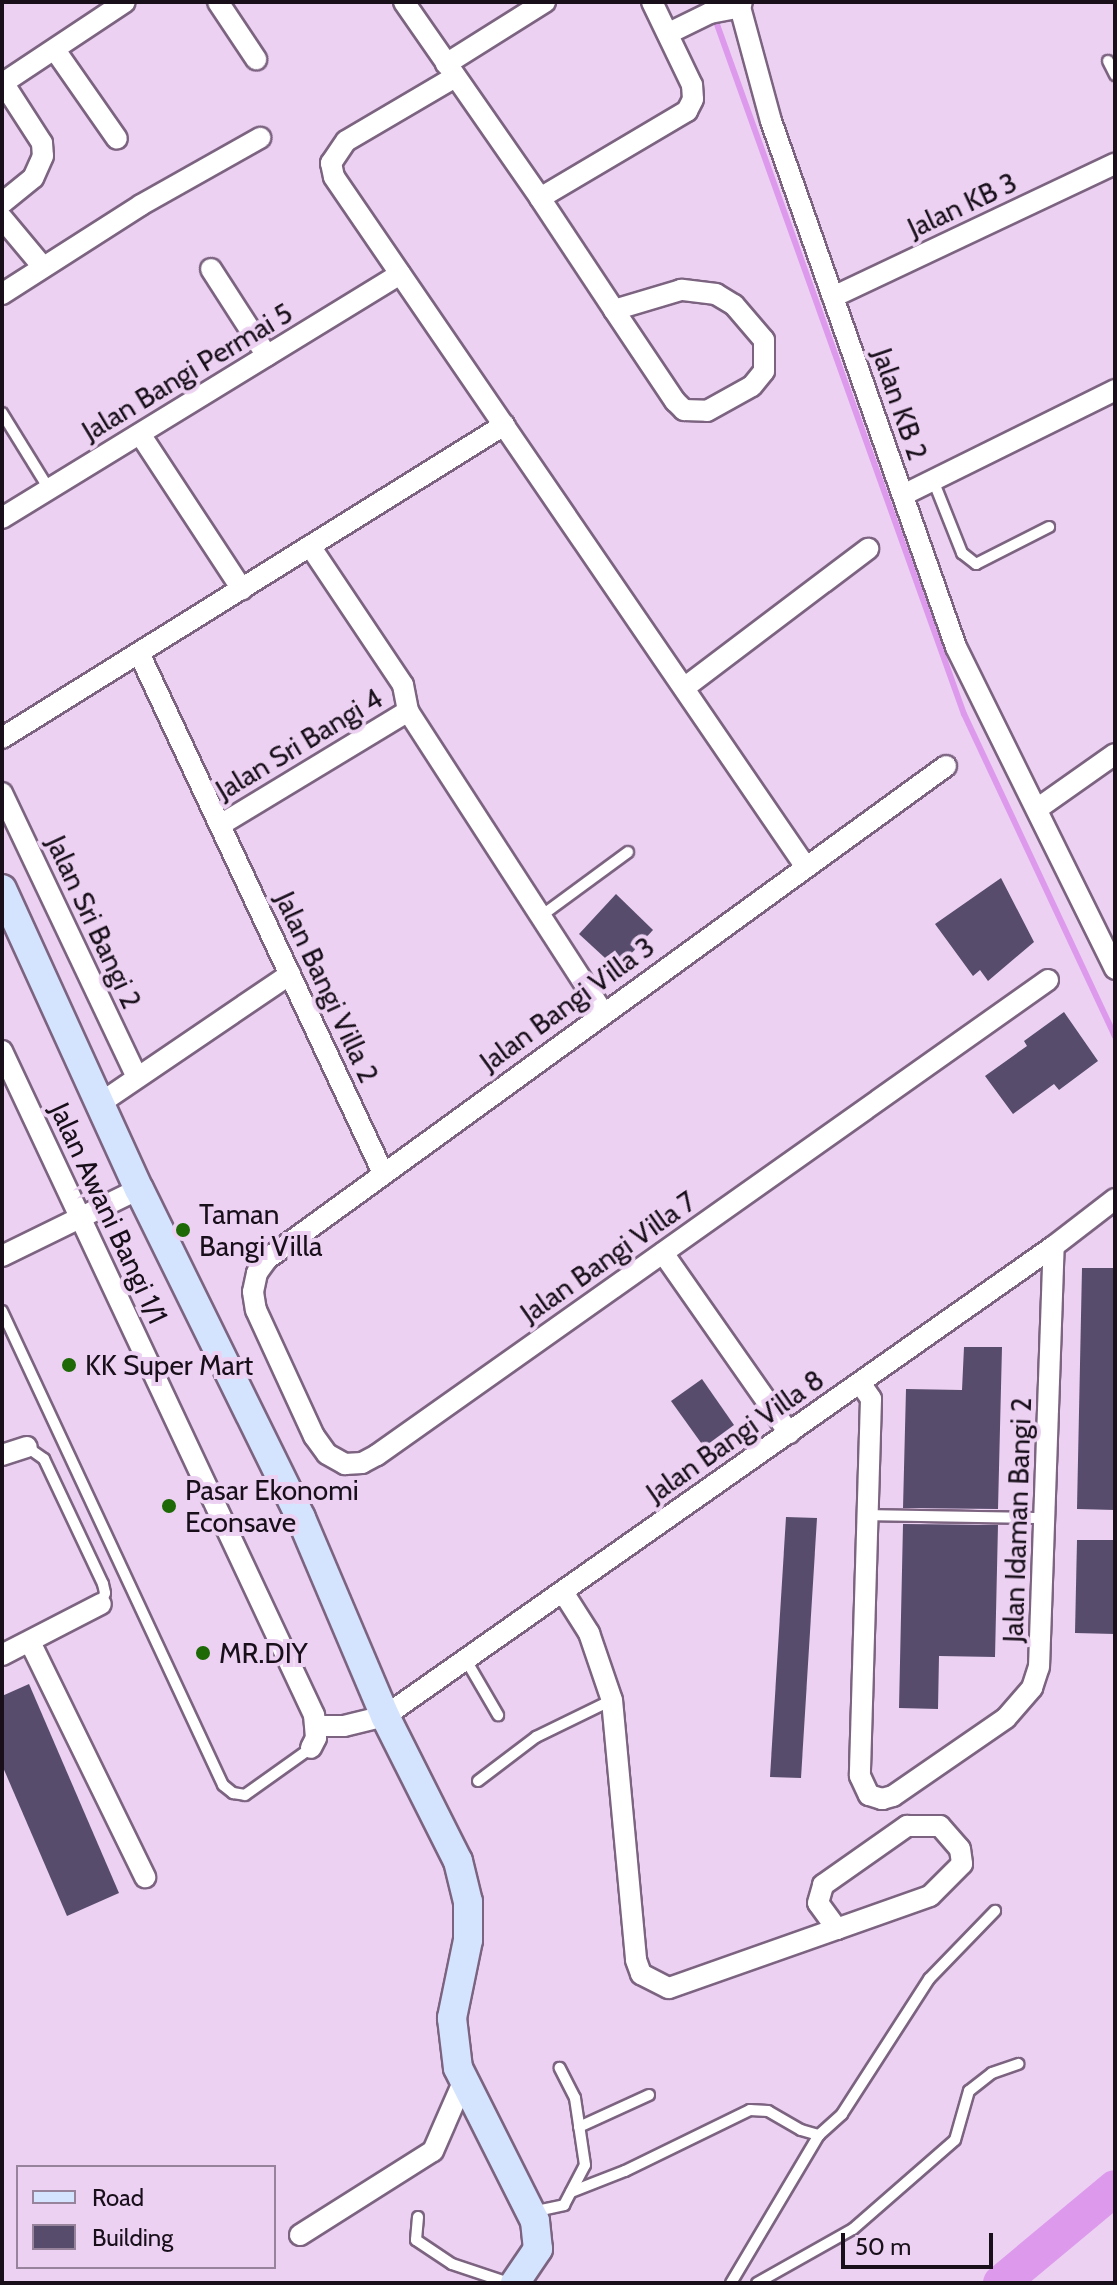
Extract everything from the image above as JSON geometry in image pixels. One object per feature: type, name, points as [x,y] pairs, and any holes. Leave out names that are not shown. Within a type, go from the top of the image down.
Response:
[{"type":"street","points":[[2,203],[33,178],[43,156],[42,143],[3,82],[125,2]]},
{"type":"street","points":[[218,2],[256,59]]},
{"type":"street","points":[[404,2],[540,198],[614,310],[684,410],[707,411],[752,386],[764,371],[764,340],[734,305],[716,294],[681,290],[614,310]]},
{"type":"street","points":[[545,2],[451,71],[346,141],[331,163],[334,177],[806,867]]},
{"type":"street","points":[[540,198],[678,119],[693,99],[692,85],[652,2]]},
{"type":"street","points":[[669,33],[728,8]]},
{"type":"street","name":"Jalan KB 2","points":[[728,8],[771,121],[956,647],[1115,969]]},
{"type":"street","points":[[55,50],[117,139]]},
{"type":"street","points":[[2,294],[141,205],[260,138]]},
{"type":"street","name":"Jalan KB 3","points":[[833,297],[1115,164]]},
{"type":"street","points":[[2,218],[43,267]]},
{"type":"street","points":[[211,269],[267,356]]},
{"type":"street","name":"Jalan Bangi Permai 5","points":[[2,518],[400,274]]},
{"type":"street","points":[[903,495],[1115,390]]},
{"type":"street","points":[[2,738],[504,425]]},
{"type":"street","points":[[140,434],[242,589]]},
{"type":"street","points":[[310,546],[403,685],[408,711],[603,1013]]},
{"type":"street","points":[[684,688],[868,549]]},
{"type":"street","name":"Jalan Bangi Villa 2","points":[[139,653],[383,1173]]},
{"type":"street","name":"Jalan Sri Bangi 4","points":[[220,825],[408,711]]},
{"type":"street","points":[[1037,809],[1115,754]]},
{"type":"street","name":"Jalan Bangi Villa 3","points":[[256,1310],[253,1292],[257,1273],[267,1259],[946,766]]},
{"type":"street","name":"Jalan Sri Bangi 2","points":[[2,793],[136,1075]]},
{"type":"street","points":[[2,889],[139,1189],[301,1518],[385,1716],[458,1861],[468,1902],[468,1940],[452,2018],[458,2068],[539,2211],[538,2249],[521,2276]]},
{"type":"street","points":[[99,1104],[136,1075],[290,974]]},
{"type":"street","name":"Jalan Bangi Villa 7","points":[[256,1310],[314,1436],[327,1454],[345,1464],[362,1463],[1048,980]]},
{"type":"street","name":"Jalan Awani Bangi 1/1","points":[[2,1051],[317,1726]]},
{"type":"street","points":[[2,1256],[139,1189]]},
{"type":"street","name":"Jalan Bangi Villa 8","points":[[385,1716],[1054,1246],[1115,1199]]},
{"type":"street","name":"Jalan Idaman Bangi 2","points":[[868,1515],[862,1787],[869,1795],[882,1799],[893,1796],[1006,1718],[1032,1688],[1041,1647],[1054,1246]]},
{"type":"street","points":[[663,1253],[789,1433]]},
{"type":"street","points":[[860,1383],[871,1399],[868,1515]]},
{"type":"street","points":[[2,1455],[27,1447]]},
{"type":"street","points":[[563,1592],[589,1633],[612,1700],[636,1960],[641,1974],[669,1988],[837,1929],[930,1896],[962,1864],[960,1849],[940,1826],[907,1826],[823,1885],[818,1903],[837,1929]]},
{"type":"street","points":[[2,1655],[101,1604]]},
{"type":"street","points":[[30,1642],[145,1877]]},
{"type":"street","points":[[311,1748],[317,1726],[344,1726],[385,1716]]},
{"type":"street","points":[[300,2235],[433,2151],[464,2080]]},
{"type":"lane","points":[[1108,61],[1115,75]]},
{"type":"lane","points":[[2,413],[49,489]]},
{"type":"lane","points":[[933,480],[962,553],[976,564],[1049,527]]},
{"type":"lane","points":[[541,916],[628,852]]},
{"type":"lane","points":[[2,1311],[223,1785],[233,1793],[245,1795],[311,1748]]},
{"type":"lane","points":[[27,1447],[44,1459],[103,1584],[105,1593],[101,1604]]},
{"type":"lane","points":[[868,1515],[1045,1518]]},
{"type":"lane","points":[[466,1660],[498,1715]]},
{"type":"lane","points":[[478,1781],[536,1737],[612,1700]]},
{"type":"lane","points":[[731,2283],[819,2135],[842,2114],[929,1979],[995,1911]]},
{"type":"lane","points":[[757,2283],[864,2220],[955,2140],[969,2091],[992,2073],[1018,2064]]},
{"type":"lane","points":[[539,2211],[564,2205],[585,2165],[575,2098],[560,2068]]},
{"type":"lane","points":[[579,2127],[649,2095]]},
{"type":"lane","points":[[571,2192],[625,2171],[750,2110],[768,2111],[801,2130],[819,2135]]},
{"type":"lane","points":[[418,2217],[416,2240],[452,2264],[521,2276]]},
{"type":"building","points":[[1001,878],[1034,942],[988,981],[980,970],[973,976],[935,924]]},
{"type":"building","points":[[616,894],[653,930],[617,969],[579,934]]},
{"type":"building","points":[[1064,1012],[1098,1061],[1059,1090],[1054,1084],[1013,1114],[985,1076],[1027,1046],[1024,1041]]},
{"type":"building","points":[[1082,1268],[1115,1268],[1115,1510],[1077,1509]]},
{"type":"building","points":[[964,1347],[1002,1347],[998,1509],[903,1508],[906,1389],[962,1390]]},
{"type":"building","points":[[702,1379],[734,1425],[704,1447],[671,1401]]},
{"type":"building","points":[[786,1517],[817,1518],[801,1778],[770,1777]]},
{"type":"building","points":[[903,1524],[998,1525],[995,1657],[939,1656],[938,1709],[899,1708]]},
{"type":"building","points":[[1077,1540],[1115,1540],[1115,1634],[1075,1633]]},
{"type":"building","points":[[29,1684],[119,1893],[67,1916],[2,1765],[2,1696]]},
{"type":"waterway","points":[[709,2],[964,714],[1115,1036]]},
{"type":"waterway","points":[[1001,2283],[1115,2188]]},
{"type":"place","name":"Taman Bangi Villa","points":[[183,1230]]},
{"type":"place","name":"KK Super Mart","points":[[69,1365]]},
{"type":"place","name":"Pasar Ekonomi Econsave","points":[[169,1506]]},
{"type":"place","name":"MR.DIY","points":[[203,1653]]}]
